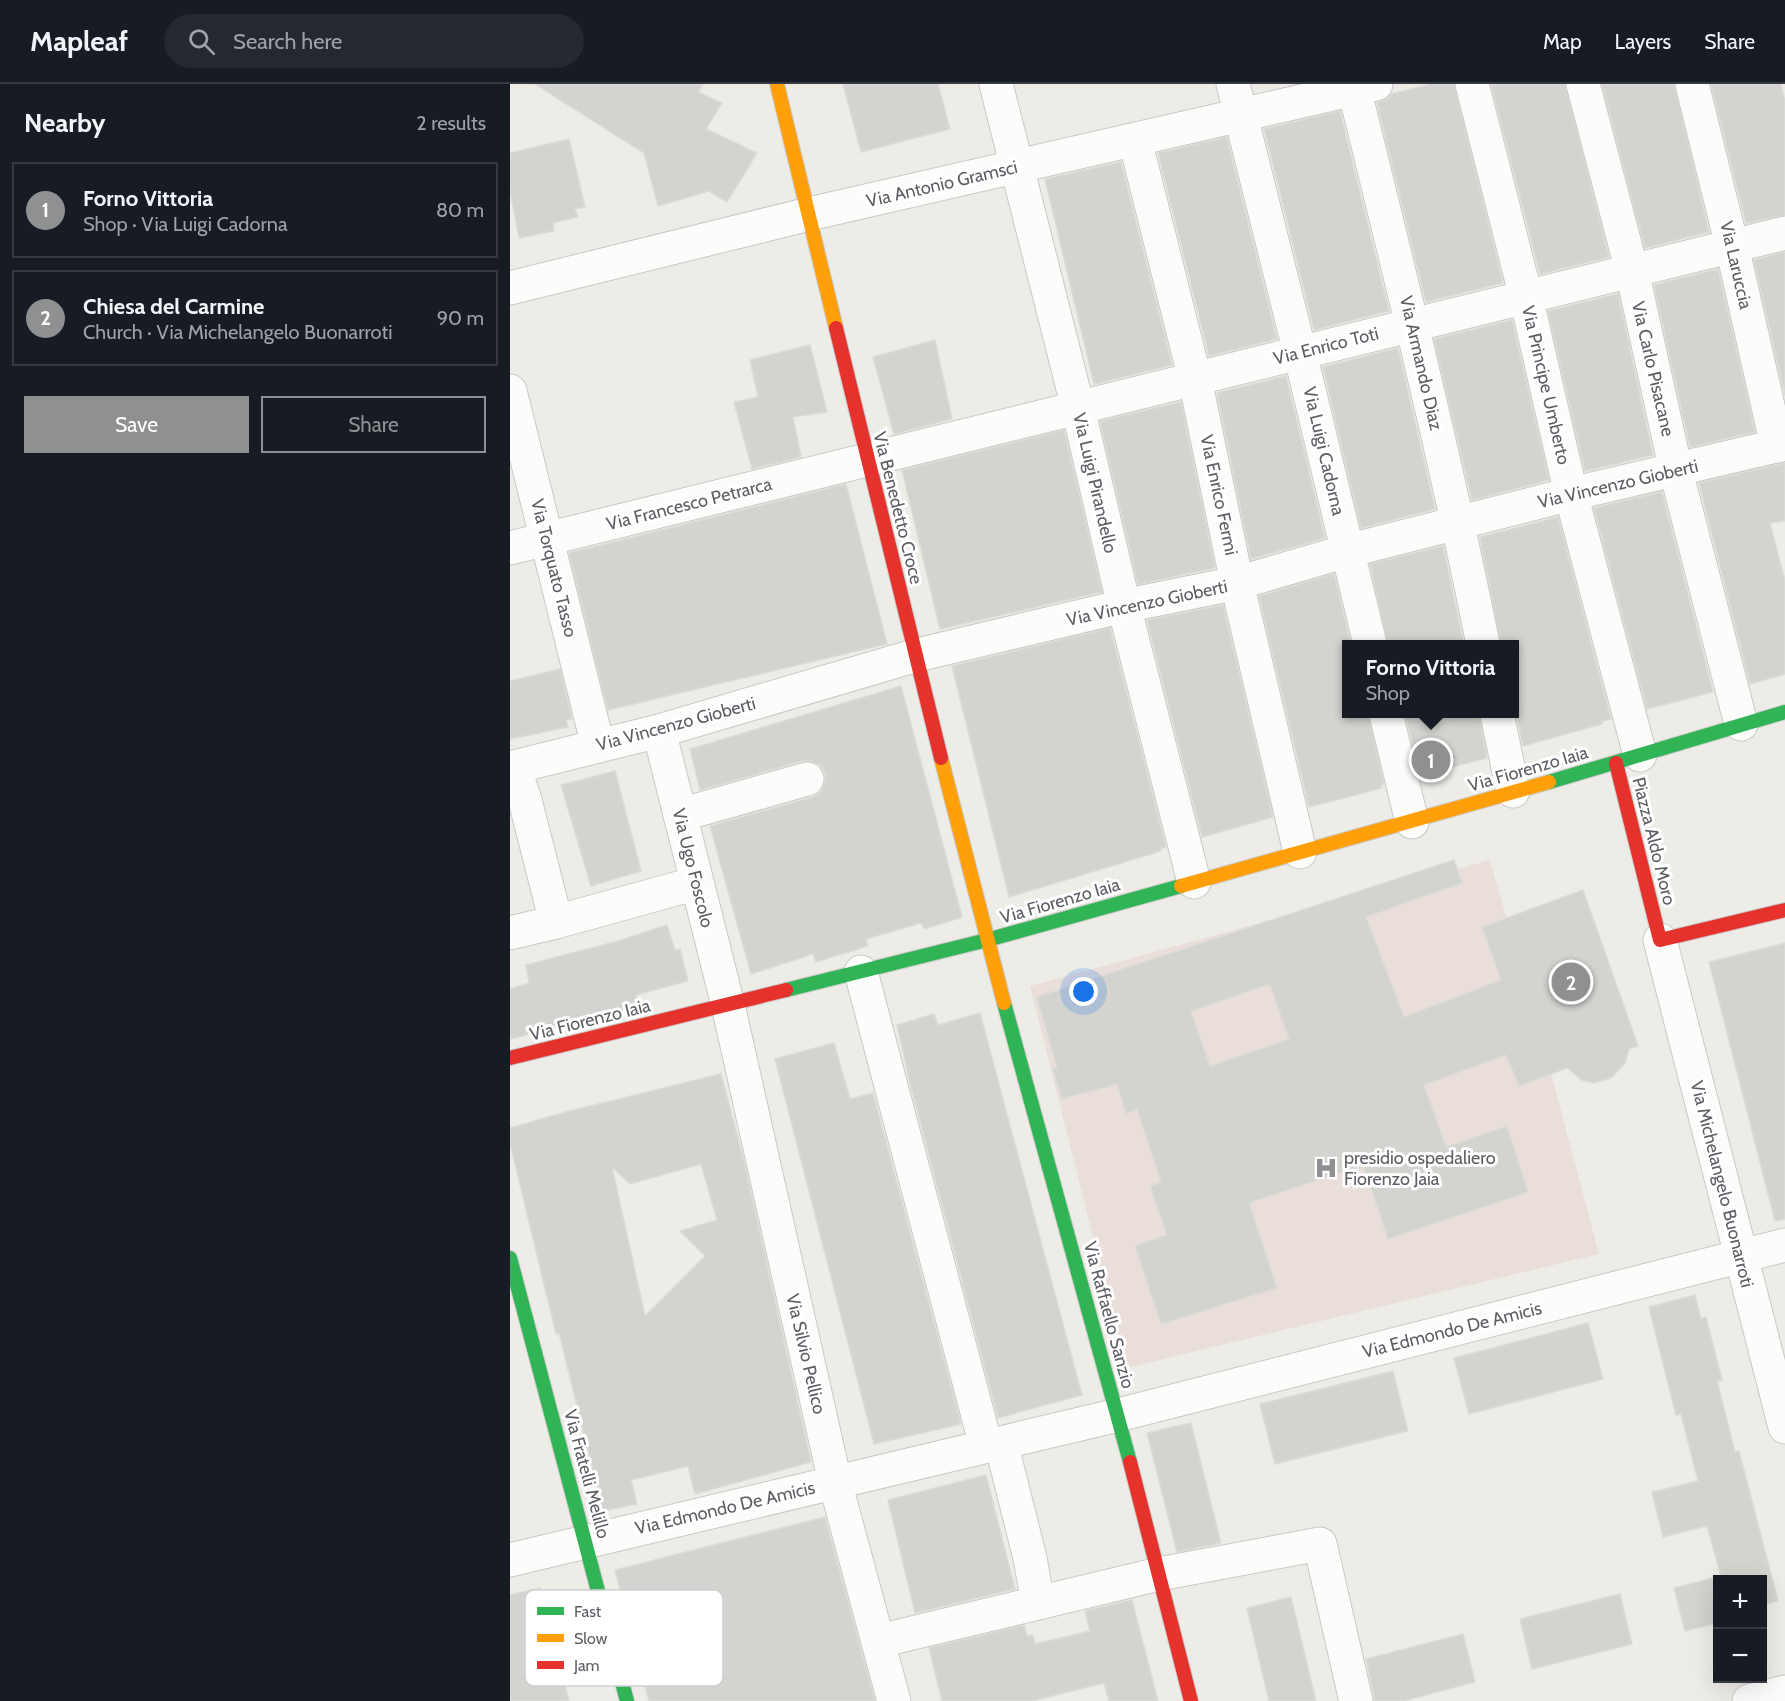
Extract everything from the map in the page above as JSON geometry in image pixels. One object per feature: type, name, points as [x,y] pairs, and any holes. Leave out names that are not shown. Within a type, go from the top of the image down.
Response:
[{"type":"street","name":"Via Benedetto Croce","points":[[777,84],[810,214],[867,460],[987,940]]},
{"type":"street","name":"Via Luigi Pirandello","points":[[996,84],[1194,882]]},
{"type":"street","name":"Via Luigi Cadorna","points":[[1233,84],[1369,640]]},
{"type":"street","name":"Via Principe Umberto","points":[[1472,84],[1526,297],[1628,759]]},
{"type":"street","name":"Via Carlo Pisacane","points":[[1582,84],[1632,271],[1676,471],[1741,724]]},
{"type":"street","name":"Via Laruccia","points":[[1692,84],[1781,445]]},
{"type":"street","name":"Via Antonio Gramsci","points":[[510,288],[810,214],[1240,116],[1361,86]]},
{"type":"street","name":"Via Armando Diaz","points":[[1361,86],[1482,640]]},
{"type":"street","name":"Via Enrico Fermi","points":[[1135,140],[1195,379],[1237,583],[1300,852]]},
{"type":"street","name":"Via Enrico Toti","points":[[867,460],[1785,233]]},
{"type":"street","name":"Via Torquato Tasso","points":[[510,391],[598,746]]},
{"type":"street","name":"Via Vincenzo Gioberti","points":[[512,767],[659,731],[917,655],[1124,606],[1237,583],[1458,522],[1781,445]]},
{"type":"street","name":"Via Francesco Petrarca","points":[[510,548],[867,460]]},
{"type":"street","name":"Piazza Aldo Moro","points":[[1660,940],[1628,759],[1785,712]]},
{"type":"street","points":[[1387,718],[1412,822]]},
{"type":"street","points":[[1498,718],[1513,791]]},
{"type":"street","name":"Via Ugo Foscolo","points":[[659,731],[728,1005]]},
{"type":"street","name":"Via Fiorenzo Iaia","points":[[510,1058],[987,940],[1412,822],[1628,759]]},
{"type":"street","points":[[512,767],[525,800],[556,922]]},
{"type":"street","points":[[680,815],[807,779]]},
{"type":"street","points":[[510,933],[697,883]]},
{"type":"street","points":[[1660,940],[1785,910]]},
{"type":"street","name":"Via Raffaello Sanzio","points":[[987,940],[1118,1415],[1191,1701]]},
{"type":"street","name":"Via Michelangelo Buonarroti","points":[[1660,940],[1785,1427]]},
{"type":"street","points":[[861,972],[993,1444],[1030,1558],[1038,1603]]},
{"type":"street","name":"Via Silvio Pellico","points":[[728,1005],[835,1482],[894,1701]]},
{"type":"street","name":"Via Edmondo De Amicis","points":[[510,1560],[586,1540],[1118,1415],[1785,1245]]},
{"type":"street","name":"Via Fratelli Melillo","points":[[510,1258],[599,1590]]},
{"type":"street","points":[[879,1641],[1159,1574],[1320,1544],[1356,1701]]},
{"type":"street","name":"Via Fratelli Melillo","points":[[623,1686],[627,1701]]},
{"type":"street","points":[[1749,1701],[1785,1692]]},
{"type":"shaded area","name":"presidio ospedaliero Fiorenzo Jaia","points":[[1490,860],[1599,1254],[1126,1368],[1030,986]]},
{"type":"building","points":[[535,84],[703,84],[698,92],[722,103],[706,129],[757,153],[727,202],[709,191],[658,206],[644,153]]},
{"type":"building","points":[[843,84],[938,84],[950,129],[861,152]]},
{"type":"building","points":[[1432,84],[1454,84],[1503,283],[1426,302],[1377,103],[1391,94]]},
{"type":"building","points":[[1491,84],[1565,84],[1609,257],[1540,274]]},
{"type":"building","points":[[1602,84],[1674,84],[1709,232],[1645,248]]},
{"type":"building","points":[[1711,84],[1781,84],[1785,102],[1785,215],[1746,223]]},
{"type":"building","points":[[1340,111],[1389,311],[1314,330],[1264,129]]},
{"type":"building","points":[[1227,137],[1277,339],[1209,356],[1158,153]]},
{"type":"building","points":[[569,139],[585,207],[575,209],[578,217],[553,223],[554,231],[519,238],[510,191],[510,153]]},
{"type":"building","points":[[1121,162],[1172,365],[1094,384],[1045,179]]},
{"type":"building","points":[[1785,252],[1785,396],[1754,260]]},
{"type":"building","points":[[1718,269],[1755,432],[1690,447],[1654,285]]},
{"type":"building","points":[[1618,294],[1653,455],[1585,471],[1548,311]]},
{"type":"building","points":[[1512,320],[1549,480],[1472,500],[1434,339]]},
{"type":"building","points":[[935,340],[952,419],[894,434],[873,357]]},
{"type":"building","points":[[810,345],[827,412],[793,417],[801,457],[752,469],[734,402],[758,397],[750,360]]},
{"type":"building","points":[[1398,348],[1435,509],[1361,528],[1323,367]]},
{"type":"building","points":[[1286,376],[1325,538],[1251,559],[1217,393]]},
{"type":"building","points":[[1181,402],[1215,568],[1138,584],[1100,421]]},
{"type":"building","points":[[1064,430],[1102,592],[940,629],[902,470]]},
{"type":"building","points":[[1785,463],[1785,521],[1770,523],[1785,581],[1785,674],[1750,684],[1699,483]]},
{"type":"building","points":[[846,484],[887,644],[608,710],[569,553]]},
{"type":"building","points":[[1662,492],[1713,692],[1647,709],[1594,508]]},
{"type":"building","points":[[1558,517],[1611,719],[1602,721],[1602,724],[1523,746],[1517,718],[1519,718],[1519,640],[1500,640],[1480,537]]},
{"type":"building","points":[[1443,546],[1463,640],[1387,640],[1370,564]]},
{"type":"building","points":[[1334,574],[1350,640],[1342,640],[1342,718],[1369,718],[1384,784],[1381,785],[1382,788],[1309,807],[1259,596]]},
{"type":"building","points":[[1223,605],[1273,817],[1202,837],[1147,620]]},
{"type":"building","points":[[1110,628],[1166,847],[1161,848],[1161,851],[1009,897],[952,666]]},
{"type":"building","points":[[560,669],[572,719],[566,720],[568,727],[510,739],[510,681]]},
{"type":"building","points":[[901,686],[962,917],[925,929],[921,923],[866,939],[868,946],[816,962],[813,954],[751,974],[710,826],[813,797],[821,792],[825,783],[825,774],[820,765],[811,761],[802,761],[700,790],[690,749]]},
{"type":"building","points":[[1406,718],[1480,718],[1487,758],[1420,775]]},
{"type":"building","points":[[615,771],[641,871],[591,886],[561,785]]},
{"type":"building","points":[[1454,860],[1462,883],[1366,917],[1404,1017],[1501,980],[1482,927],[1583,890],[1638,1046],[1629,1049],[1625,1063],[1611,1078],[1594,1083],[1582,1080],[1567,1068],[1519,1086],[1506,1055],[1424,1085],[1446,1147],[1507,1126],[1528,1192],[1388,1239],[1363,1165],[1249,1203],[1277,1288],[1161,1324],[1135,1246],[1167,1235],[1150,1186],[1161,1182],[1137,1109],[1126,1114],[1117,1084],[1062,1099],[1053,1069],[1057,1068],[1037,997]],"holes":[[[1270,984],[1289,1039],[1210,1066],[1191,1011]]]},
{"type":"building","points":[[667,925],[675,950],[680,949],[688,981],[636,995],[639,1007],[510,1039],[510,989],[529,983],[526,965],[618,941]]},
{"type":"building","points":[[1785,943],[1785,1219],[1775,1221],[1709,962]]},
{"type":"building","points":[[980,1013],[1082,1395],[998,1418],[910,1083],[897,1025],[934,1014],[938,1025]]},
{"type":"building","points":[[834,1043],[850,1099],[873,1093],[961,1424],[874,1444],[775,1059]]},
{"type":"building","points":[[721,1074],[744,1161],[811,1462],[695,1494],[688,1466],[631,1480],[637,1504],[603,1511],[559,1333],[556,1334],[510,1143],[510,1128]],"holes":[[[701,1164],[717,1220],[680,1231],[705,1256],[645,1316],[612,1167],[630,1184]]]},
{"type":"building","points":[[1695,1295],[1701,1319],[1706,1317],[1722,1380],[1717,1381],[1735,1452],[1739,1451],[1778,1601],[1767,1604],[1767,1575],[1721,1575],[1707,1526],[1663,1537],[1652,1492],[1698,1481],[1681,1414],[1676,1415],[1649,1307]]},
{"type":"building","points":[[1588,1323],[1603,1379],[1469,1414],[1454,1358]]},
{"type":"building","points":[[1393,1371],[1408,1431],[1275,1464],[1260,1404]]},
{"type":"building","points":[[1191,1423],[1221,1543],[1177,1552],[1147,1433]]},
{"type":"building","points":[[986,1475],[1015,1589],[915,1613],[888,1500]]},
{"type":"building","points":[[825,1517],[875,1701],[649,1701],[645,1686],[723,1686],[723,1590],[620,1590],[615,1570]]},
{"type":"building","points":[[1713,1578],[1713,1624],[1685,1631],[1674,1588]]},
{"type":"building","points":[[525,1592],[525,1686],[565,1686],[569,1701],[510,1701],[510,1595]]},
{"type":"building","points":[[1620,1594],[1632,1644],[1532,1669],[1520,1619]]},
{"type":"building","points":[[1291,1597],[1316,1701],[1269,1701],[1247,1608]]},
{"type":"building","points":[[1132,1600],[1158,1701],[1109,1701],[1104,1683],[1032,1701],[942,1701],[929,1648],[1024,1625],[1027,1636],[1033,1635],[1035,1644],[1090,1631],[1085,1611]]},
{"type":"building","points":[[1463,1634],[1475,1682],[1403,1701],[1375,1701],[1366,1659]]},
{"type":"traffic: fast","points":[[1549,782],[1785,712]]},
{"type":"traffic: fast","points":[[786,990],[987,940],[1181,886]]},
{"type":"traffic: fast","points":[[1004,1003],[1130,1462]]},
{"type":"traffic: fast","points":[[510,1258],[598,1590]]},
{"type":"traffic: fast","points":[[623,1686],[627,1701]]},
{"type":"traffic: slow","points":[[777,84],[836,328]]},
{"type":"traffic: slow","points":[[941,758],[1004,1003]]},
{"type":"traffic: slow","points":[[1181,886],[1549,782]]},
{"type":"traffic: jam","points":[[836,328],[941,758]]},
{"type":"traffic: jam","points":[[1616,763],[1660,940],[1785,910]]},
{"type":"traffic: jam","points":[[510,1058],[786,990]]},
{"type":"traffic: jam","points":[[1130,1462],[1191,1701]]},
{"type":"place","name":"Forno Vittoria","points":[[1431,760]]},
{"type":"place","name":"Chiesa del Carmine","points":[[1571,982]]},
{"type":"place","name":"presidio ospedaliero Fiorenzo Jaia","points":[[1326,1168]]}]
